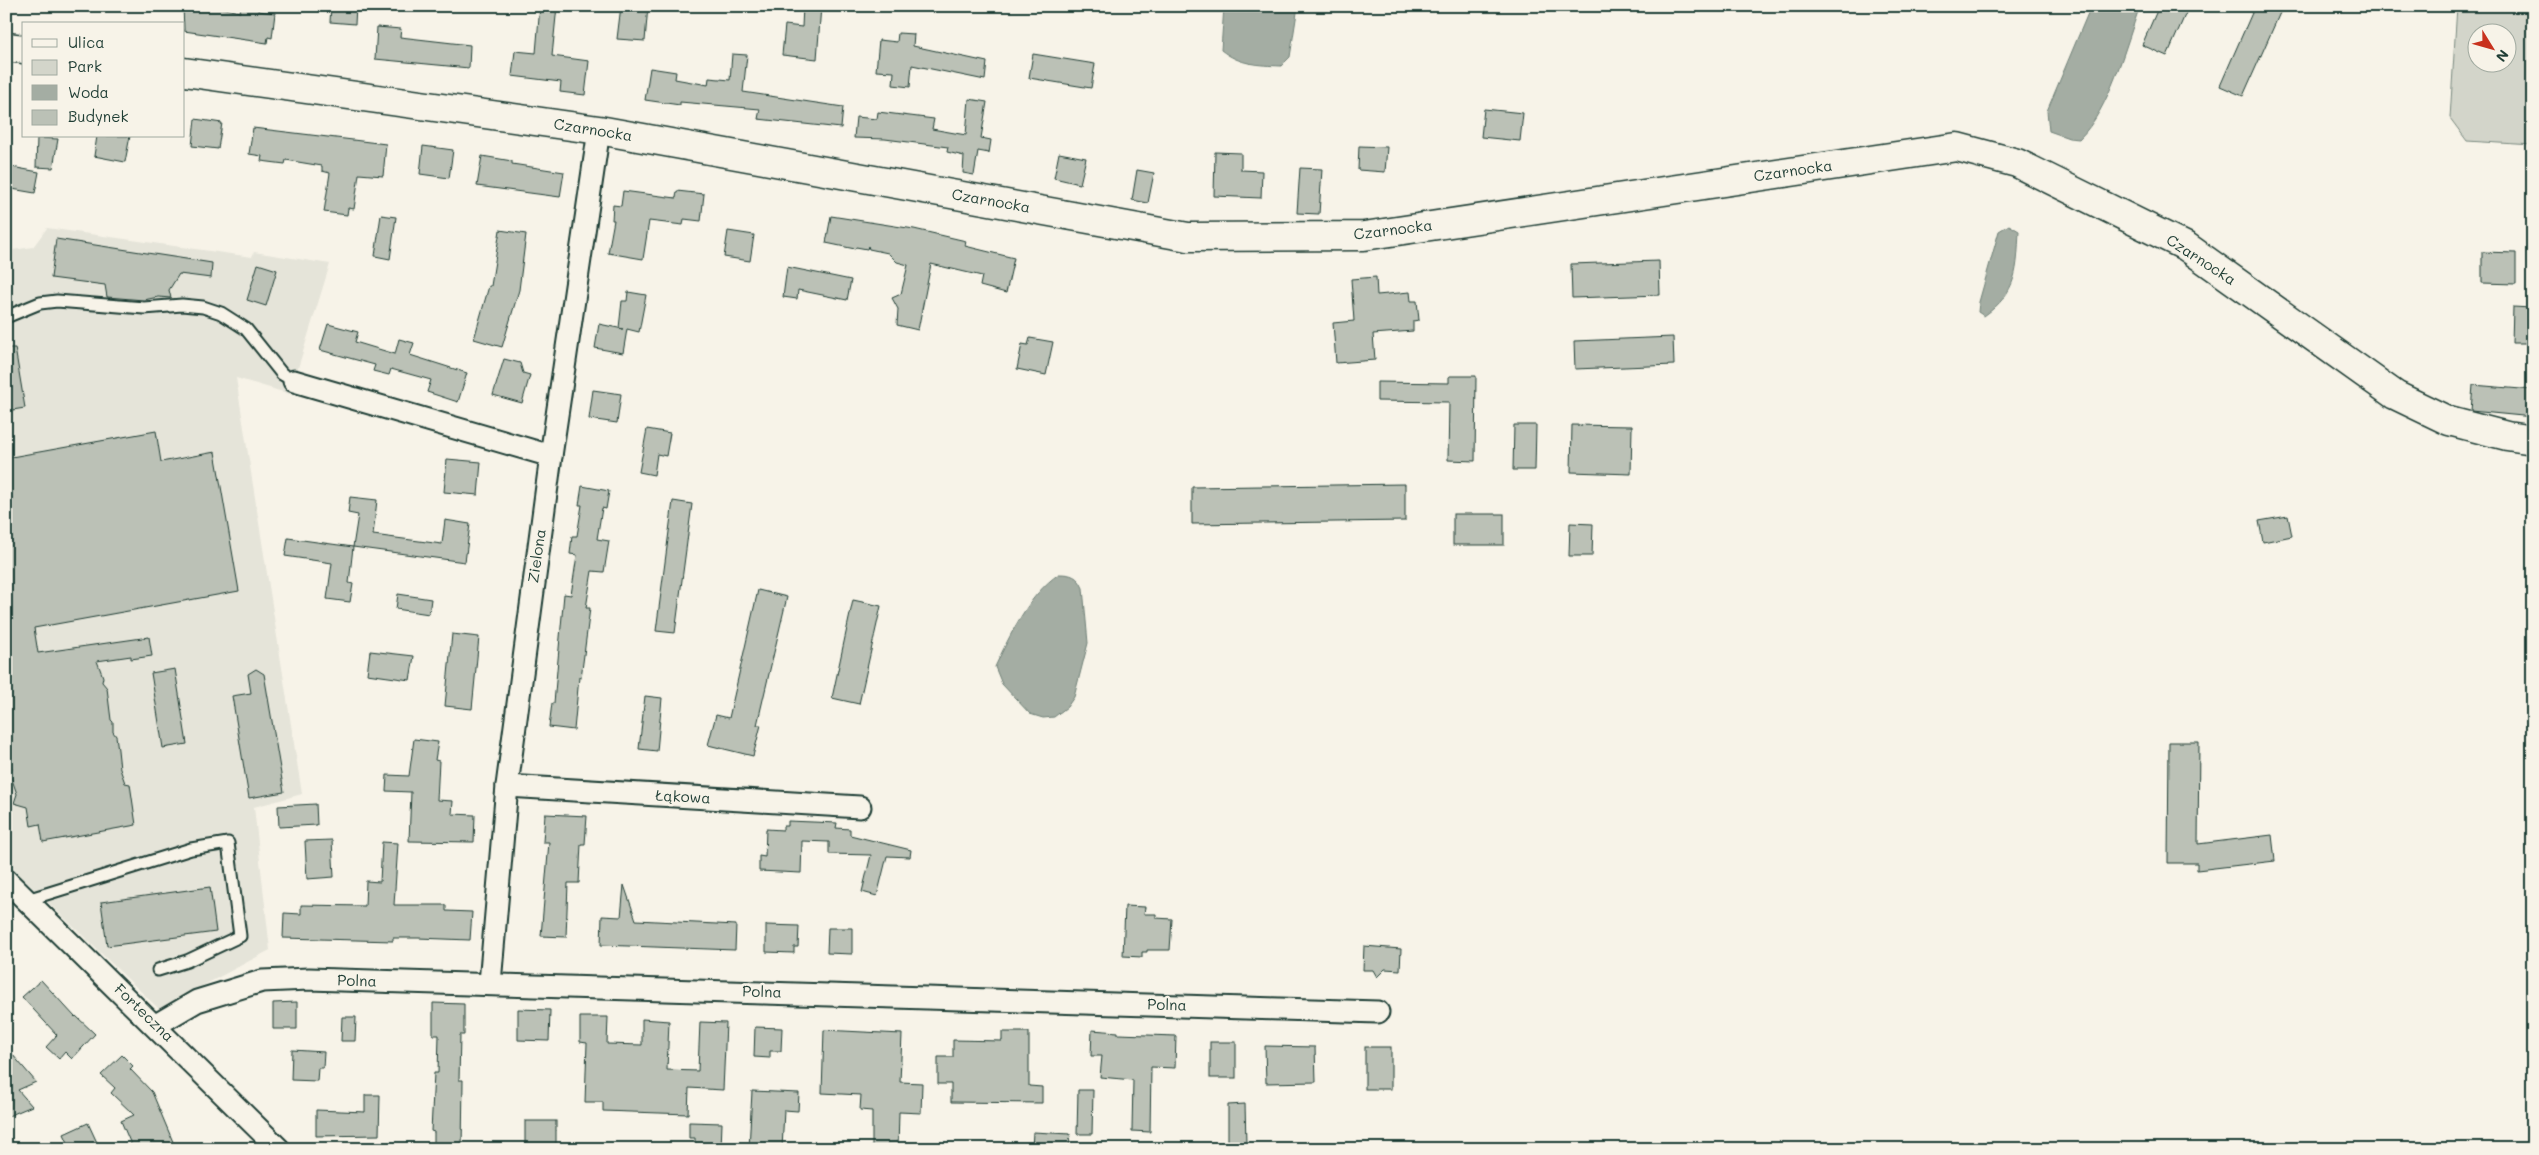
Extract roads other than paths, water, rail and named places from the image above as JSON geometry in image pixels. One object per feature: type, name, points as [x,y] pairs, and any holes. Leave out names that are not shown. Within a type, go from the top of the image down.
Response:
[{"type":"street","points":[[6,47],[22,49]]},
{"type":"street","name":"Czarnocka","points":[[185,72],[599,130],[1188,237],[1364,236],[1957,147],[2017,163],[2188,247],[2395,395],[2449,421],[2507,436],[2533,440]]},
{"type":"street","name":"Zielona","points":[[490,983],[506,786],[551,456],[599,130]]},
{"type":"street","points":[[294,381],[551,456]]},
{"type":"street","name":"Łąkowa","points":[[506,786],[860,807]]},
{"type":"street","name":"Forteczna","points":[[6,880],[156,1025],[279,1149]]},
{"type":"street","name":"Polna","points":[[156,1025],[197,1001],[262,981],[309,979],[369,982],[490,983],[1378,1012]]},
{"type":"lane","points":[[6,318],[40,303],[57,300],[144,308],[182,305],[203,307],[222,313],[246,329],[282,374],[294,381]]},
{"type":"lane","points":[[27,900],[191,849],[228,844],[240,936],[187,961],[158,970]]},
{"type":"water","points":[[1224,6],[1298,6],[1290,57],[1281,66],[1257,64],[1235,59],[1221,50]]},
{"type":"water","points":[[2091,6],[2140,6],[2116,77],[2100,111],[2079,139],[2069,138],[2049,131],[2047,111]]},
{"type":"water","points":[[2009,225],[2019,231],[2014,279],[2004,298],[1984,316],[1978,312],[1979,302],[1999,231]]},
{"type":"water","points":[[1059,574],[1074,576],[1083,588],[1088,643],[1074,697],[1067,707],[1054,717],[1043,718],[1030,714],[1002,684],[995,667],[1021,616],[1038,592]]}]
